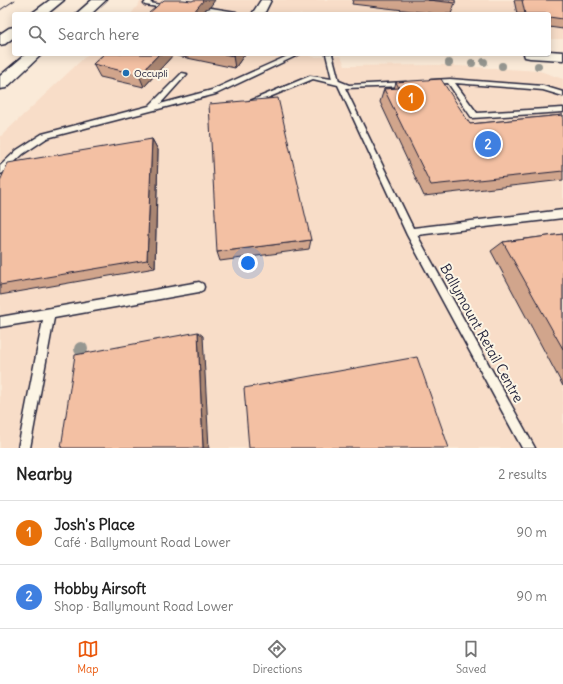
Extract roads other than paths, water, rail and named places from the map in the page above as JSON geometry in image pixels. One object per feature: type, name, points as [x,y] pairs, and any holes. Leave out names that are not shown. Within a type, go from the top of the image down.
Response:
[{"type":"highway","points":[[41,12],[58,0]]},
{"type":"highway","points":[[85,12],[100,0]]},
{"type":"highway","points":[[0,41],[12,32]]},
{"type":"highway","points":[[0,84],[34,56]]},
{"type":"street","points":[[259,12],[266,0]]},
{"type":"street","points":[[211,11],[218,12]]},
{"type":"street","points":[[551,55],[563,56]]},
{"type":"lane","points":[[150,0],[147,4],[174,8]]},
{"type":"lane","points":[[0,171],[20,152],[45,136],[214,92],[293,56]]},
{"type":"lane","name":"Ballymount Retail Centre","points":[[330,56],[339,84],[410,232],[529,448]]},
{"type":"lane","points":[[152,108],[184,74]]},
{"type":"lane","points":[[239,106],[312,77],[348,87],[411,83]]},
{"type":"lane","points":[[426,82],[450,81],[543,88],[563,94]]},
{"type":"lane","points":[[450,81],[475,116],[563,110]]},
{"type":"lane","points":[[410,232],[563,214]]},
{"type":"lane","points":[[0,322],[199,287]]},
{"type":"lane","points":[[24,448],[50,313]]},
{"type":"tram line","points":[[0,10],[15,0]]},
{"type":"place","name":"Occupli","points":[[126,73]]},
{"type":"place","name":"Josh's Place","points":[[411,98]]},
{"type":"place","name":"Hobby Airsoft","points":[[488,144]]}]
